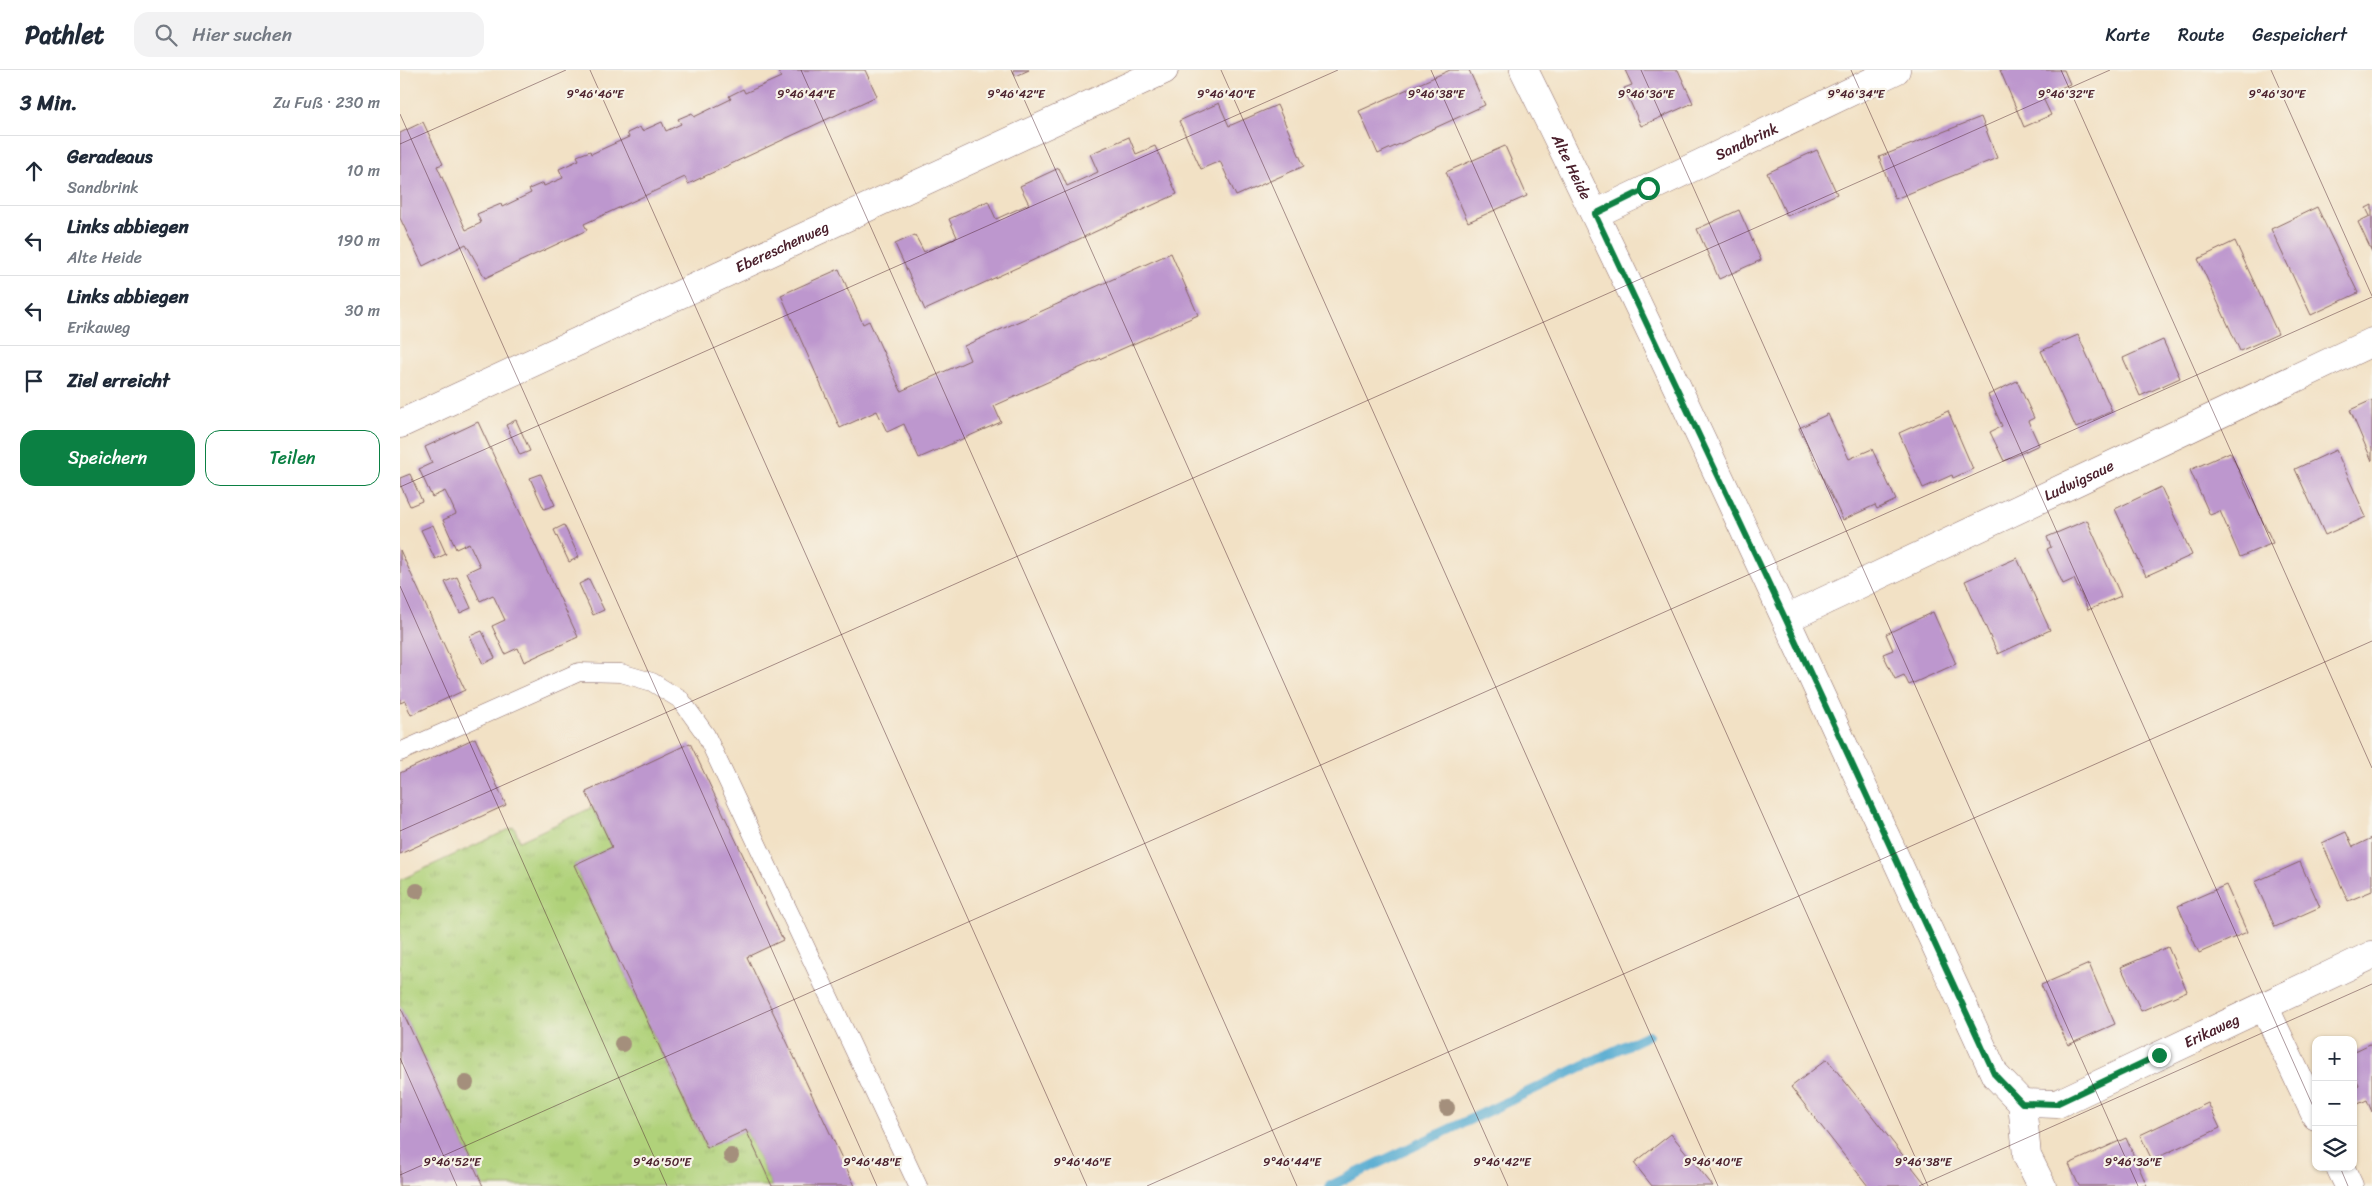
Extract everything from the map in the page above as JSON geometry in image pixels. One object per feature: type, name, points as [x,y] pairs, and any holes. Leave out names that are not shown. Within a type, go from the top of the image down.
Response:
[{"type":"street","name":"Ebereschenweg","points":[[403,416],[1162,70]]},
{"type":"street","name":"Alte Heide","points":[[1524,70],[1595,214],[1786,620],[1995,1075],[2022,1103]]},
{"type":"street","name":"Sandbrink","points":[[1595,214],[1896,70]]},
{"type":"street","name":"Ludwigsaue","points":[[1786,620],[2372,342]]},
{"type":"street","name":"Erikaweg","points":[[2022,1103],[2056,1104],[2372,955]]},
{"type":"street","points":[[2264,1006],[2312,1108]]},
{"type":"street","points":[[2022,1103],[2028,1156],[2042,1186]]},
{"type":"street","points":[[2342,1171],[2349,1186]]},
{"type":"lane","points":[[400,752],[578,672],[621,673],[652,682],[681,700],[706,735],[918,1186]]},
{"type":"green space","points":[[593,807],[612,847],[574,865],[706,1148],[746,1130],[772,1186],[483,1186],[400,1006],[400,880],[514,827],[520,841]]},
{"type":"building","points":[[784,70],[865,70],[877,96],[688,184],[685,177],[584,224],[587,230],[485,278],[466,244],[423,266],[400,218],[400,133],[423,122],[443,164],[437,166],[466,230],[481,223],[477,214],[501,204],[502,207],[531,193],[529,189],[543,183],[544,186],[563,178],[559,169],[579,160],[577,156],[590,151],[591,154],[629,137],[627,133],[640,127],[642,131],[662,122],[666,131],[681,124],[678,119],[692,113],[694,117],[731,99],[729,96],[743,89],[745,93],[781,77],[778,72]]},
{"type":"building","points":[[1013,70],[1029,70],[1016,76]]},
{"type":"building","points":[[1450,70],[1469,70],[1485,105],[1378,154],[1359,111]]},
{"type":"building","points":[[1625,70],[1678,70],[1693,103],[1641,126],[1624,88],[1632,85]]},
{"type":"building","points":[[2000,70],[2064,70],[2070,84],[2042,96],[2051,115],[2024,127]]},
{"type":"building","points":[[1219,103],[1229,126],[1277,105],[1304,166],[1236,196],[1220,161],[1201,169],[1179,121]]},
{"type":"building","points":[[1981,117],[1997,158],[1895,199],[1879,157]]},
{"type":"building","points":[[1129,137],[1136,154],[1155,146],[1177,194],[925,310],[895,244],[915,235],[924,252],[957,237],[949,219],[988,201],[996,219],[1029,204],[1020,186],[1059,168],[1067,186],[1098,172],[1090,154]]},
{"type":"building","points":[[1505,146],[1527,196],[1468,222],[1446,172]]},
{"type":"building","points":[[1817,150],[1837,194],[1787,216],[1767,173]]},
{"type":"building","points":[[2372,205],[2372,252],[2358,222],[2370,216],[2366,208]]},
{"type":"building","points":[[2317,207],[2358,293],[2311,315],[2271,229]]},
{"type":"building","points":[[1739,210],[1761,260],[1719,279],[1697,229]]},
{"type":"building","points":[[2235,241],[2278,334],[2240,351],[2198,259]]},
{"type":"building","points":[[1171,253],[1198,315],[994,406],[1001,422],[919,458],[904,424],[887,432],[877,411],[840,428],[781,295],[839,269],[863,324],[869,321],[901,391],[970,360],[964,346]]},
{"type":"building","points":[[2078,335],[2112,411],[2076,428],[2041,351]]},
{"type":"building","points":[[2163,340],[2180,378],[2140,396],[2123,358]]},
{"type":"building","points":[[2017,381],[2034,418],[2028,421],[2039,445],[2004,461],[1990,432],[2002,426],[1988,395]]},
{"type":"building","points":[[2372,400],[2372,461],[2350,410]]},
{"type":"building","points":[[1948,411],[1973,469],[1953,478],[1952,475],[1923,488],[1899,433]]},
{"type":"building","points":[[1828,414],[1849,459],[1872,449],[1896,500],[1877,509],[1875,505],[1843,520],[1799,428]]},
{"type":"building","points":[[516,420],[530,451],[520,455],[506,425]]},
{"type":"building","points":[[478,422],[578,637],[524,662],[518,648],[505,654],[492,626],[505,620],[493,595],[480,601],[467,572],[480,566],[469,543],[456,549],[443,520],[456,514],[451,503],[445,491],[432,497],[419,469],[432,463],[425,447]]},
{"type":"building","points":[[2336,450],[2366,517],[2325,535],[2295,469]]},
{"type":"building","points":[[2230,452],[2273,543],[2240,557],[2220,511],[2210,515],[2190,470]]},
{"type":"building","points":[[410,474],[422,501],[410,506],[400,484],[400,478]]},
{"type":"building","points":[[541,474],[555,505],[544,509],[530,478]]},
{"type":"building","points":[[2161,487],[2192,555],[2146,576],[2115,509]]},
{"type":"building","points":[[2087,520],[2121,596],[2088,610],[2074,579],[2063,584],[2047,549],[2051,547],[2047,537]]},
{"type":"building","points":[[433,525],[446,554],[435,559],[421,530]]},
{"type":"building","points":[[564,525],[579,557],[569,562],[554,530]]},
{"type":"building","points":[[400,550],[465,690],[411,715],[405,701],[400,703]]},
{"type":"building","points":[[2017,558],[2050,630],[1998,654],[1965,581]]},
{"type":"building","points":[[457,577],[471,608],[460,613],[445,582]]},
{"type":"building","points":[[589,579],[604,610],[593,615],[579,584]]},
{"type":"building","points":[[1933,612],[1956,664],[1909,685],[1904,675],[1895,679],[1883,654],[1893,650],[1886,634]]},
{"type":"building","points":[[482,631],[495,658],[483,664],[470,636]]},
{"type":"building","points":[[475,738],[506,805],[400,854],[400,773]]},
{"type":"building","points":[[690,743],[783,940],[747,957],[855,1186],[772,1186],[746,1130],[707,1148],[574,865],[612,847],[586,792]]},
{"type":"building","points":[[2346,832],[2353,847],[2372,838],[2372,891],[2348,901],[2322,843]]},
{"type":"building","points":[[2300,862],[2320,907],[2275,927],[2255,882]]},
{"type":"building","points":[[2226,885],[2247,932],[2199,953],[2178,906]]},
{"type":"building","points":[[2168,947],[2187,991],[2141,1011],[2121,967]]},
{"type":"building","points":[[2089,964],[2115,1024],[2068,1045],[2041,985]]},
{"type":"building","points":[[400,1006],[483,1186],[400,1186]]},
{"type":"building","points":[[2372,1043],[2372,1112],[2367,1100],[2358,1104],[2357,1102],[2357,1086],[2359,1085],[2357,1081],[2357,1050]]},
{"type":"building","points":[[1827,1059],[1927,1186],[1868,1186],[1791,1087]]},
{"type":"building","points":[[2208,1103],[2220,1128],[2152,1160],[2140,1135]]},
{"type":"building","points":[[1671,1134],[1713,1186],[1652,1186],[1634,1163]]},
{"type":"building","points":[[2126,1138],[2147,1186],[2079,1186],[2069,1164]]},
{"type":"waterway","points":[[1330,1186],[1648,1035]]},
{"type":"route","points":[[1648,188],[1595,214],[1786,620],[1995,1075],[2022,1103],[2056,1104],[2159,1055]]}]
